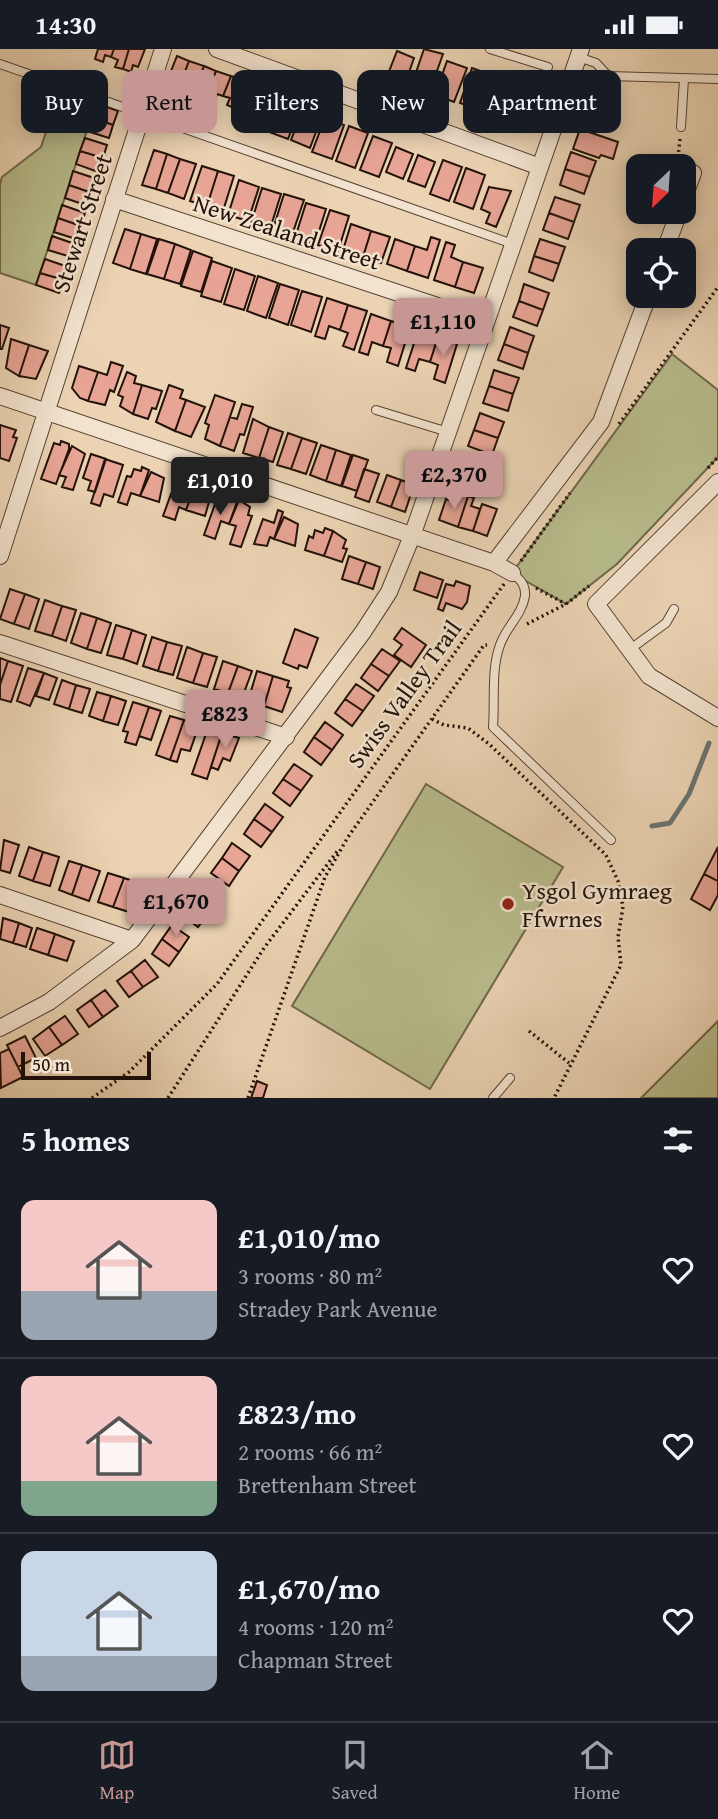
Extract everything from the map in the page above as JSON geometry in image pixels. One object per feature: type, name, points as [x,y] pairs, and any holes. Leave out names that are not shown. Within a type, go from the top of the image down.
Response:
[{"type":"street","name":"Stewart Street","points":[[156,70],[163,49]]},
{"type":"street","points":[[217,49],[540,167]]},
{"type":"street","points":[[0,1028],[49,1002],[132,940],[286,737],[390,592],[412,536],[579,53]]},
{"type":"street","name":"Stewart Street","points":[[1,547],[135,133]]},
{"type":"street","name":"New Zealand Street","points":[[114,198],[486,322]]},
{"type":"street","points":[[494,563],[601,422],[644,308]]},
{"type":"street","points":[[0,396],[494,563],[517,577]]},
{"type":"street","points":[[718,482],[596,604],[649,676],[718,718]]},
{"type":"street","points":[[0,643],[286,737]]},
{"type":"street","points":[[0,895],[132,940]]},
{"type":"lane","points":[[490,49],[548,67]]},
{"type":"lane","points":[[579,53],[596,63],[608,76],[718,79]]},
{"type":"lane","points":[[0,64],[122,107]]},
{"type":"lane","points":[[681,127],[684,79]]},
{"type":"lane","points":[[195,133],[513,244]]},
{"type":"lane","points":[[376,410],[448,432]]},
{"type":"lane","points":[[517,577],[525,594],[519,613],[500,645],[494,727],[611,840]]},
{"type":"lane","points":[[629,650],[666,623],[674,609]]},
{"type":"lane","points":[[493,1098],[510,1078]]},
{"type":"path","points":[[678,154],[681,127]]},
{"type":"path","points":[[615,430],[718,287]]},
{"type":"path","name":"Swiss Valley Trail","points":[[92,1098],[129,1072],[217,984],[517,577],[576,485]]},
{"type":"path","points":[[168,1098],[264,948],[348,837],[484,645],[500,645],[527,624],[566,604],[517,577]]},
{"type":"path","points":[[431,719],[444,725],[468,728],[489,744],[606,855],[618,881],[623,907],[618,937],[621,965],[569,1063],[554,1098]]},
{"type":"path","points":[[248,1098],[325,877],[348,837]]},
{"type":"path","points":[[528,1031],[569,1063]]},
{"type":"green space","points":[[46,133],[86,133],[36,285],[0,273],[0,184],[2,177],[41,147]]},
{"type":"green space","points":[[672,354],[718,390],[718,457],[617,564],[566,604],[512,573]]},
{"type":"green space","points":[[426,784],[563,867],[430,1089],[292,1006]]},
{"type":"green space","points":[[718,1021],[718,1098],[641,1098]]},
{"type":"building","points":[[98,49],[114,49],[111,57],[105,55],[103,62],[95,59]]},
{"type":"building","points":[[114,49],[129,49],[123,69],[115,67],[118,60],[111,57]]},
{"type":"building","points":[[129,49],[145,49],[138,67],[133,65],[132,70],[123,69]]},
{"type":"building","points":[[424,49],[443,54],[437,70],[417,70]]},
{"type":"building","points":[[397,51],[414,58],[410,70],[390,70]]},
{"type":"building","points":[[177,56],[189,61],[186,70],[171,70]]},
{"type":"building","points":[[189,61],[204,66],[202,70],[186,70]]},
{"type":"building","points":[[447,61],[467,68],[463,70],[463,78],[454,102],[449,100],[449,70],[444,70]]},
{"type":"building","points":[[217,71],[231,76],[223,96],[217,94]]},
{"type":"building","points":[[231,76],[231,107],[227,105],[230,98],[223,96]]},
{"type":"building","points":[[108,107],[118,111],[113,125],[108,123]]},
{"type":"building","points":[[108,123],[113,125],[109,138],[93,133],[108,133]]},
{"type":"building","points":[[349,126],[357,129],[357,133],[368,133],[355,168],[336,161]]},
{"type":"building","points":[[272,133],[290,133],[288,139]]},
{"type":"building","points":[[294,133],[316,133],[310,148],[291,140]]},
{"type":"building","points":[[319,133],[341,133],[332,159],[312,152]]},
{"type":"building","points":[[579,133],[592,133],[618,142],[613,159],[601,155],[599,158],[573,149]]},
{"type":"building","points":[[373,136],[392,143],[379,177],[360,170]]},
{"type":"building","points":[[85,138],[107,145],[103,158],[80,151]]},
{"type":"building","points":[[396,147],[413,154],[403,179],[386,172]]},
{"type":"building","points":[[154,150],[167,154],[156,189],[142,185]]},
{"type":"building","points":[[80,151],[103,158],[98,172],[76,164]]},
{"type":"building","points":[[571,152],[596,161],[590,177],[565,169]]},
{"type":"building","points":[[167,154],[180,159],[168,193],[156,189]]},
{"type":"building","points":[[418,155],[435,162],[425,187],[408,181]]},
{"type":"building","points":[[180,159],[196,164],[184,199],[168,193]]},
{"type":"building","points":[[443,160],[462,167],[449,201],[430,194]]},
{"type":"building","points":[[202,166],[218,171],[207,206],[190,201]]},
{"type":"building","points":[[466,168],[485,175],[473,209],[454,202]]},
{"type":"building","points":[[565,169],[590,177],[584,194],[560,185]]},
{"type":"building","points":[[73,171],[97,179],[92,193],[69,185]]},
{"type":"building","points":[[218,171],[234,176],[223,211],[207,206]]},
{"type":"building","points":[[239,180],[259,187],[248,221],[228,215]]},
{"type":"building","points":[[69,185],[92,193],[88,206],[65,198]]},
{"type":"building","points":[[489,187],[511,191],[496,227],[486,223],[490,213],[481,209]]},
{"type":"building","points":[[262,188],[281,194],[270,229],[251,223]]},
{"type":"building","points":[[284,194],[304,200],[292,235],[273,229]]},
{"type":"building","points":[[555,197],[580,205],[574,222],[549,213]]},
{"type":"building","points":[[306,203],[326,209],[315,244],[295,238]]},
{"type":"building","points":[[62,205],[85,213],[81,226],[58,218]]},
{"type":"building","points":[[330,210],[349,216],[338,251],[318,245]]},
{"type":"building","points":[[549,213],[574,222],[568,239],[543,230]]},
{"type":"building","points":[[58,218],[81,226],[76,239],[54,232]]},
{"type":"building","points":[[351,224],[371,231],[363,257],[343,250]]},
{"type":"building","points":[[125,229],[141,234],[130,269],[113,263]]},
{"type":"building","points":[[371,231],[390,237],[381,263],[363,257]]},
{"type":"building","points":[[141,234],[157,239],[146,274],[130,269]]},
{"type":"building","points":[[52,236],[75,244],[71,257],[48,250]]},
{"type":"building","points":[[431,237],[440,240],[428,278],[407,271],[415,246],[427,250]]},
{"type":"building","points":[[159,239],[175,244],[164,279],[147,274]]},
{"type":"building","points":[[395,239],[415,246],[407,271],[387,264]]},
{"type":"building","points":[[540,239],[565,247],[559,264],[534,256]]},
{"type":"building","points":[[446,242],[455,245],[451,257],[463,262],[455,287],[434,280]]},
{"type":"building","points":[[175,244],[191,250],[180,284],[164,279]]},
{"type":"building","points":[[193,251],[212,258],[201,292],[181,286]]},
{"type":"building","points":[[534,256],[559,264],[553,281],[529,272]]},
{"type":"building","points":[[45,259],[68,267],[64,280],[40,273]]},
{"type":"building","points":[[212,261],[232,268],[221,302],[201,296]]},
{"type":"building","points":[[463,262],[483,268],[474,293],[455,287]]},
{"type":"building","points":[[235,269],[255,276],[244,310],[224,304]]},
{"type":"building","points":[[40,273],[64,280],[59,293],[36,285]]},
{"type":"building","points":[[258,276],[278,283],[266,318],[247,311]]},
{"type":"building","points":[[280,284],[299,290],[288,325],[269,318]]},
{"type":"building","points":[[524,284],[549,293],[543,310],[519,301]]},
{"type":"building","points":[[302,291],[322,297],[311,332],[291,325]]},
{"type":"building","points":[[327,298],[348,305],[340,330],[329,326],[325,339],[315,336]]},
{"type":"building","points":[[519,301],[543,310],[537,326],[513,317]]},
{"type":"building","points":[[348,305],[367,311],[354,350],[343,346],[348,333],[340,330]]},
{"type":"building","points":[[371,314],[391,321],[383,346],[372,342],[368,355],[359,352]]},
{"type":"building","points":[[391,321],[410,327],[398,366],[387,362],[391,348],[383,346]]},
{"type":"building","points":[[0,325],[9,328],[2,349],[0,349]]},
{"type":"building","points":[[510,327],[534,336],[528,353],[504,344]]},
{"type":"building","points":[[418,331],[438,337],[430,362],[419,359],[415,371],[406,368]]},
{"type":"building","points":[[438,337],[457,344],[445,383],[434,379],[438,365],[430,362]]},
{"type":"building","points":[[11,339],[29,345],[19,376],[6,368]]},
{"type":"building","points":[[504,344],[528,353],[523,369],[498,360]]},
{"type":"building","points":[[29,345],[48,351],[36,379],[19,376]]},
{"type":"building","points":[[111,362],[123,366],[114,392],[110,390],[105,405],[88,401],[98,372],[107,375]]},
{"type":"building","points":[[79,366],[98,372],[88,401],[80,398],[72,388]]},
{"type":"building","points":[[494,370],[519,378],[513,394],[489,386]]},
{"type":"building","points":[[127,372],[136,376],[134,383],[142,385],[133,414],[120,406],[123,397],[118,395]]},
{"type":"building","points":[[142,385],[162,391],[156,409],[152,408],[148,419],[133,414]]},
{"type":"building","points":[[169,385],[183,390],[180,398],[186,400],[175,431],[156,422]]},
{"type":"building","points":[[489,386],[513,394],[508,411],[483,403]]},
{"type":"building","points":[[215,395],[235,402],[220,446],[205,439],[209,425],[205,423]]},
{"type":"building","points":[[186,400],[205,407],[191,437],[175,431]]},
{"type":"building","points":[[242,404],[253,407],[244,435],[240,434],[234,451],[220,446],[230,417],[237,419]]},
{"type":"building","points":[[480,413],[504,422],[498,438],[474,430]]},
{"type":"building","points":[[253,419],[269,427],[259,458],[243,453]]},
{"type":"building","points":[[0,425],[16,430],[13,437],[17,438],[9,461],[0,458]]},
{"type":"building","points":[[269,427],[283,432],[273,462],[259,458]]},
{"type":"building","points":[[474,430],[498,438],[492,455],[468,446]]},
{"type":"building","points":[[288,433],[302,438],[291,469],[277,465]]},
{"type":"building","points":[[302,438],[317,443],[306,474],[291,469]]},
{"type":"building","points":[[61,441],[69,444],[69,449],[56,484],[41,479],[54,443],[60,445]]},
{"type":"building","points":[[321,445],[336,450],[326,481],[310,475]]},
{"type":"building","points":[[72,446],[85,454],[73,490],[62,487],[66,477],[59,475]]},
{"type":"building","points":[[336,450],[351,455],[341,486],[326,481]]},
{"type":"building","points":[[91,454],[106,459],[95,492],[88,490],[91,481],[83,478]]},
{"type":"building","points":[[353,455],[368,460],[357,491],[342,486]]},
{"type":"building","points":[[105,459],[123,465],[113,497],[104,494],[100,506],[91,503]]},
{"type":"building","points":[[142,467],[149,470],[140,496],[131,493],[127,505],[118,502],[127,476],[131,477],[134,469],[141,471]]},
{"type":"building","points":[[364,469],[379,474],[369,502],[355,497]]},
{"type":"building","points":[[151,472],[164,478],[159,502],[140,496]]},
{"type":"building","points":[[387,475],[401,480],[391,507],[377,502]]},
{"type":"building","points":[[401,480],[414,485],[405,512],[391,507]]},
{"type":"building","points":[[175,483],[195,486],[186,510],[179,507],[175,520],[163,516]]},
{"type":"building","points":[[195,486],[207,493],[205,501],[209,502],[205,516],[186,510]]},
{"type":"building","points":[[461,493],[468,496],[458,527],[439,520],[446,499],[457,503]]},
{"type":"building","points":[[468,496],[474,498],[471,506],[480,509],[473,531],[458,527]]},
{"type":"building","points":[[230,497],[237,502],[229,524],[221,521],[215,539],[204,535],[215,504],[219,506],[222,498],[228,501]]},
{"type":"building","points":[[239,500],[250,507],[248,515],[252,516],[241,547],[230,544],[236,526],[229,524]]},
{"type":"building","points":[[482,504],[497,509],[487,536],[473,531]]},
{"type":"building","points":[[278,510],[283,512],[274,539],[270,537],[267,546],[254,544],[263,519],[274,523]]},
{"type":"building","points":[[284,517],[298,524],[295,546],[274,539]]},
{"type":"building","points":[[325,528],[333,531],[324,556],[305,550],[309,536],[313,538],[315,530],[323,533]]},
{"type":"building","points":[[333,531],[346,540],[343,548],[347,549],[342,562],[324,556]]},
{"type":"building","points":[[349,556],[366,562],[358,584],[342,579]]},
{"type":"building","points":[[366,562],[380,567],[373,589],[358,584]]},
{"type":"building","points":[[420,572],[443,580],[437,598],[414,590]]},
{"type":"building","points":[[456,581],[470,586],[467,602],[462,609],[446,603],[443,611],[438,609],[446,584],[454,586]]},
{"type":"building","points":[[10,589],[25,594],[14,624],[0,619]]},
{"type":"building","points":[[25,594],[39,599],[29,629],[14,624]]},
{"type":"building","points":[[45,600],[62,606],[52,636],[35,631]]},
{"type":"building","points":[[62,606],[76,610],[66,641],[52,636]]},
{"type":"building","points":[[81,613],[97,618],[87,649],[71,643]]},
{"type":"building","points":[[97,618],[111,623],[101,653],[87,649]]},
{"type":"building","points":[[116,625],[132,630],[123,659],[107,655]]},
{"type":"building","points":[[402,628],[426,645],[411,667],[394,655],[402,645],[394,639]]},
{"type":"building","points":[[295,629],[318,638],[307,668],[299,665],[298,669],[283,663]]},
{"type":"building","points":[[132,630],[146,635],[137,664],[123,659]]},
{"type":"building","points":[[152,637],[167,642],[158,671],[143,666]]},
{"type":"building","points":[[167,642],[182,646],[173,675],[158,671]]},
{"type":"building","points":[[187,647],[203,653],[193,683],[177,678]]},
{"type":"building","points":[[382,649],[400,661],[389,676],[371,664]]},
{"type":"building","points":[[203,653],[217,657],[207,687],[193,683]]},
{"type":"building","points":[[0,658],[8,661],[0,685]]},
{"type":"building","points":[[8,661],[23,666],[11,702],[0,699],[0,685]]},
{"type":"building","points":[[223,661],[238,666],[228,693],[214,689]]},
{"type":"building","points":[[371,664],[389,676],[378,691],[361,678]]},
{"type":"building","points":[[238,666],[252,671],[242,698],[228,693]]},
{"type":"building","points":[[28,668],[44,673],[30,706],[17,701]]},
{"type":"building","points":[[257,671],[273,676],[264,706],[248,701]]},
{"type":"building","points":[[44,673],[57,678],[49,700],[36,696]]},
{"type":"building","points":[[273,676],[289,681],[287,687],[291,688],[282,712],[264,706]]},
{"type":"building","points":[[62,680],[76,685],[69,709],[54,704]]},
{"type":"building","points":[[356,684],[374,696],[363,711],[345,699]]},
{"type":"building","points":[[76,685],[90,689],[82,713],[69,709]]},
{"type":"building","points":[[97,692],[111,696],[103,721],[89,716]]},
{"type":"building","points":[[111,696],[126,701],[118,725],[103,721]]},
{"type":"building","points":[[345,699],[363,711],[352,726],[335,713]]},
{"type":"building","points":[[133,702],[149,707],[136,745],[125,742],[128,732],[123,731]]},
{"type":"building","points":[[149,707],[161,711],[151,740],[139,736]]},
{"type":"building","points":[[170,716],[184,720],[170,760],[156,755]]},
{"type":"building","points":[[184,720],[199,725],[190,751],[181,749],[177,762],[170,760]]},
{"type":"building","points":[[325,722],[343,735],[332,750],[314,737]]},
{"type":"building","points":[[208,728],[222,733],[207,779],[192,774]]},
{"type":"building","points":[[222,733],[239,738],[230,761],[223,758],[218,770],[211,767]]},
{"type":"building","points":[[314,737],[332,750],[321,765],[304,752]]},
{"type":"building","points":[[294,764],[312,776],[301,791],[283,779]]},
{"type":"building","points":[[283,779],[301,791],[290,806],[273,793]]},
{"type":"building","points":[[265,804],[283,817],[272,832],[254,819]]},
{"type":"building","points":[[254,819],[272,832],[261,847],[244,834]]},
{"type":"building","points":[[4,840],[19,845],[10,873],[0,870]]},
{"type":"building","points":[[232,843],[250,856],[239,871],[222,858]]},
{"type":"building","points":[[29,847],[43,852],[33,881],[19,876]]},
{"type":"building","points":[[718,847],[718,881],[704,874]]},
{"type":"building","points":[[43,852],[59,857],[50,886],[33,881]]},
{"type":"building","points":[[222,858],[239,871],[229,886],[211,873]]},
{"type":"building","points":[[69,861],[82,865],[72,895],[59,890]]},
{"type":"building","points":[[82,865],[100,871],[89,901],[72,895]]},
{"type":"building","points":[[108,873],[124,878],[113,907],[98,902]]},
{"type":"building","points":[[704,874],[718,881],[718,895],[710,910],[691,899]]},
{"type":"building","points":[[124,878],[139,883],[129,912],[113,907]]},
{"type":"building","points":[[202,884],[220,897],[209,912],[191,899]]},
{"type":"building","points":[[191,899],[209,912],[198,927],[181,914]]},
{"type":"building","points":[[3,918],[19,923],[13,943],[0,939]]},
{"type":"building","points":[[19,923],[32,928],[26,947],[13,943]]},
{"type":"building","points":[[172,925],[189,937],[179,952],[162,939]]},
{"type":"building","points":[[37,928],[55,934],[48,955],[30,949]]},
{"type":"building","points":[[55,934],[74,941],[67,961],[48,955]]},
{"type":"building","points":[[162,939],[179,952],[169,966],[152,954]]},
{"type":"building","points":[[145,960],[158,977],[143,987],[131,971]]},
{"type":"building","points":[[131,971],[143,987],[129,997],[117,981]]},
{"type":"building","points":[[105,990],[118,1006],[103,1017],[91,1000]]},
{"type":"building","points":[[91,1000],[103,1017],[89,1027],[77,1010]]},
{"type":"building","points":[[65,1016],[78,1034],[62,1045],[49,1027]]},
{"type":"building","points":[[49,1027],[62,1045],[45,1056],[33,1039]]},
{"type":"building","points":[[25,1036],[36,1058],[18,1067],[7,1045]]},
{"type":"building","points":[[9,1049],[23,1077],[1,1088],[0,1053]]},
{"type":"building","points":[[257,1081],[267,1085],[263,1098],[251,1098]]},
{"type":"waterway","points":[[652,826],[670,823],[689,794],[709,743]]},
{"type":"place","name":"Ysgol Gymraeg Ffwrnes","points":[[508,904]]}]
